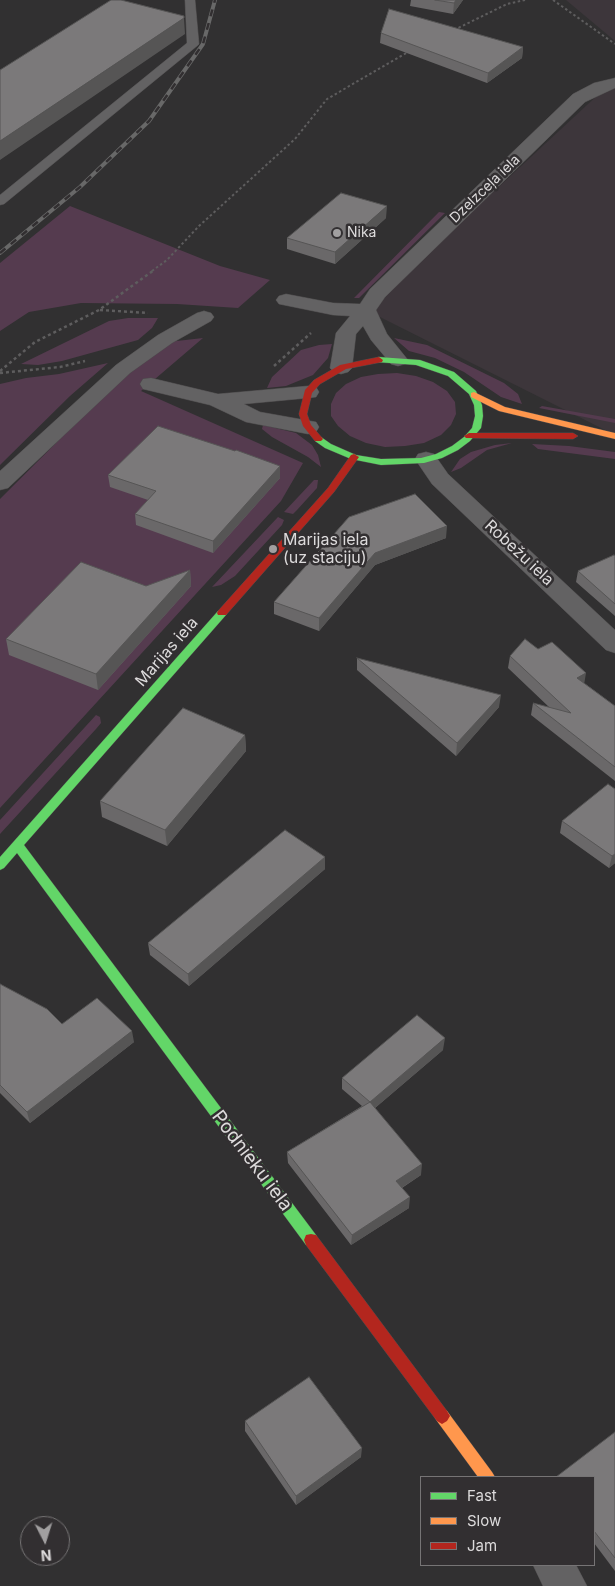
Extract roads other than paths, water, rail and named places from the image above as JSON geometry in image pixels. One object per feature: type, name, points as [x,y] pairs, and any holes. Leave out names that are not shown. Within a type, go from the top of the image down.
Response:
[{"type":"street","name":"Dzelzceļa iela","points":[[341,368],[346,333],[366,310],[377,293],[579,98],[600,87],[615,83]]},
{"type":"street","points":[[286,300],[333,309],[366,310],[378,336],[398,360]]},
{"type":"street","points":[[0,483],[123,369],[165,339],[204,317]]},
{"type":"street","points":[[398,360],[426,365],[451,374],[464,383],[474,395],[478,405],[479,416],[476,428],[469,436],[455,448],[426,459],[401,463],[381,462],[354,457],[328,446],[316,437],[308,427],[303,414],[308,392],[317,382],[341,368],[360,362],[398,360]]},
{"type":"street","points":[[151,384],[217,400],[254,417],[308,427]]},
{"type":"street","points":[[217,400],[308,392]]},
{"type":"street","points":[[474,395],[502,409],[615,436]]},
{"type":"street","points":[[469,436],[615,436]]},
{"type":"street","name":"Marijas iela","points":[[0,865],[331,490],[354,457]]},
{"type":"street","name":"Robežu iela","points":[[426,459],[440,479],[615,644]]},
{"type":"street","name":"Podnieku iela","points":[[18,845],[486,1476]]},
{"type":"street","points":[[553,1566],[568,1586]]},
{"type":"lane","points":[[0,201],[193,44],[190,0]]},
{"type":"railway","points":[[0,253],[80,187],[149,121],[203,44],[215,0]]},
{"type":"place","name":"Nika","points":[[337,233]]},
{"type":"place","name":"Marijas iela (uz staciju)","points":[[273,549]]}]
